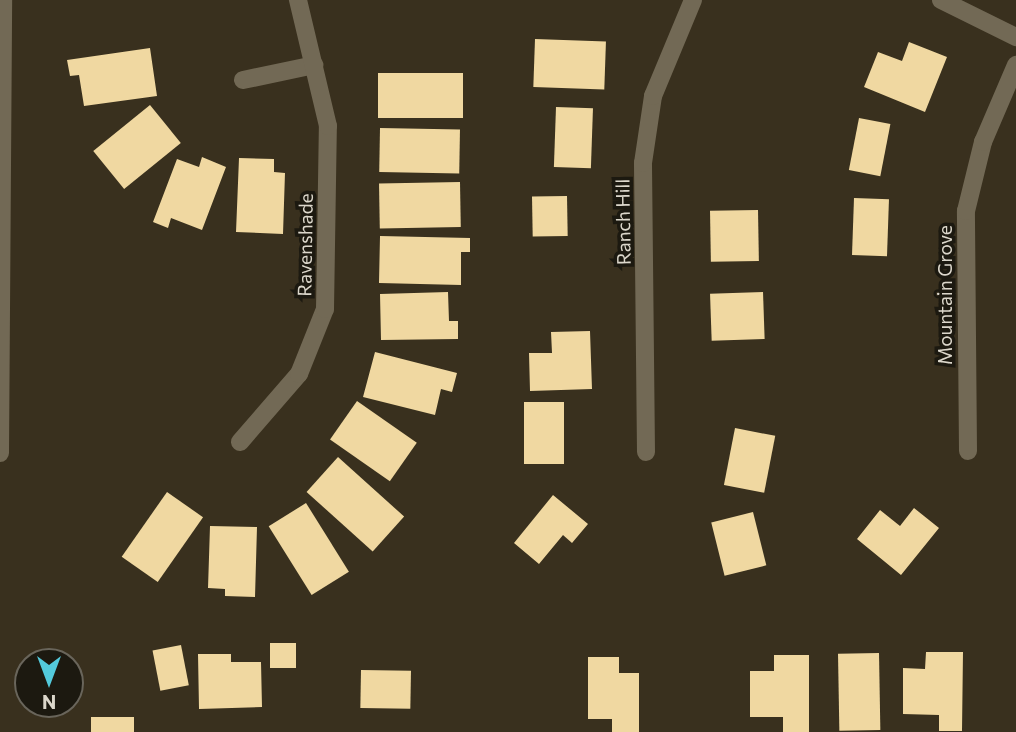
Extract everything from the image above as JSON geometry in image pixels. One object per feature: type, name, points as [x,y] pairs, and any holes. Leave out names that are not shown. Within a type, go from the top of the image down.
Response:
[{"type":"street","points":[[0,453],[3,0]]},
{"type":"street","name":"Ravenshade","points":[[240,442],[299,373],[325,309],[328,126],[298,0]]},
{"type":"street","name":"Ranch Hill","points":[[646,452],[646,129],[668,52],[693,0]]},
{"type":"street","points":[[941,0],[1016,37]]},
{"type":"street","points":[[243,80],[314,65]]},
{"type":"street","name":"Mountain Grove","points":[[968,451],[966,211],[983,142],[1016,65]]},
{"type":"building","points":[[535,39],[606,41],[604,89],[533,87]]},
{"type":"building","points":[[909,42],[947,57],[925,112],[864,87],[878,52],[902,61]]},
{"type":"building","points":[[150,48],[157,96],[84,106],[79,75],[70,76],[67,60]]},
{"type":"building","points":[[378,73],[463,73],[463,118],[378,118]]},
{"type":"building","points":[[150,105],[181,143],[124,189],[93,151]]},
{"type":"building","points":[[556,107],[593,108],[591,168],[554,167]]},
{"type":"building","points":[[859,118],[890,124],[880,176],[849,170]]},
{"type":"building","points":[[380,128],[460,129],[459,173],[379,172]]},
{"type":"building","points":[[202,157],[226,167],[202,230],[171,218],[168,228],[153,222],[177,159],[199,167]]},
{"type":"building","points":[[239,158],[274,159],[274,172],[285,173],[283,234],[236,232]]},
{"type":"building","points":[[460,182],[461,227],[380,228],[379,183]]},
{"type":"building","points":[[567,196],[568,236],[533,237],[532,197]]},
{"type":"building","points":[[854,198],[889,199],[887,256],[852,255]]},
{"type":"building","points":[[758,210],[759,261],[711,262],[710,211]]},
{"type":"building","points":[[380,236],[470,238],[470,252],[461,252],[461,285],[379,283]]},
{"type":"building","points":[[448,292],[449,321],[458,321],[458,339],[381,340],[380,294]]},
{"type":"building","points":[[763,292],[765,339],[712,341],[710,294]]},
{"type":"building","points":[[590,331],[592,389],[530,391],[529,353],[552,353],[551,332]]},
{"type":"building","points":[[375,352],[457,373],[452,392],[441,389],[435,415],[363,397]]},
{"type":"building","points":[[357,401],[417,443],[390,481],[330,440]]},
{"type":"building","points":[[524,402],[564,402],[564,464],[524,464]]},
{"type":"building","points":[[735,428],[775,436],[764,493],[724,485]]},
{"type":"building","points":[[338,457],[404,517],[373,551],[307,492]]},
{"type":"building","points":[[167,492],[203,517],[158,582],[122,557]]},
{"type":"building","points":[[553,495],[588,524],[572,543],[563,535],[539,564],[514,543]]},
{"type":"building","points":[[306,503],[349,572],[312,595],[269,526]]},
{"type":"building","points":[[914,508],[939,528],[901,575],[857,539],[880,510],[900,526]]},
{"type":"building","points":[[753,512],[766,565],[725,576],[711,522]]},
{"type":"building","points":[[210,526],[257,527],[255,597],[225,596],[225,589],[208,588]]},
{"type":"building","points":[[270,643],[296,643],[296,668],[270,668]]},
{"type":"building","points":[[181,645],[189,685],[160,691],[153,651]]},
{"type":"building","points":[[926,652],[963,652],[962,731],[939,731],[939,715],[903,714],[903,668],[925,669]]},
{"type":"building","points":[[879,653],[880,730],[839,731],[838,654]]},
{"type":"building","points":[[198,654],[231,654],[231,662],[261,662],[262,707],[199,709]]},
{"type":"building","points":[[774,655],[809,655],[809,732],[783,732],[783,717],[750,717],[750,671],[774,671]]},
{"type":"building","points":[[588,657],[619,657],[619,673],[639,673],[639,732],[612,732],[612,719],[588,719]]},
{"type":"building","points":[[361,670],[411,671],[410,709],[360,708]]},
{"type":"building","points":[[91,717],[134,717],[134,732],[91,732]]}]
